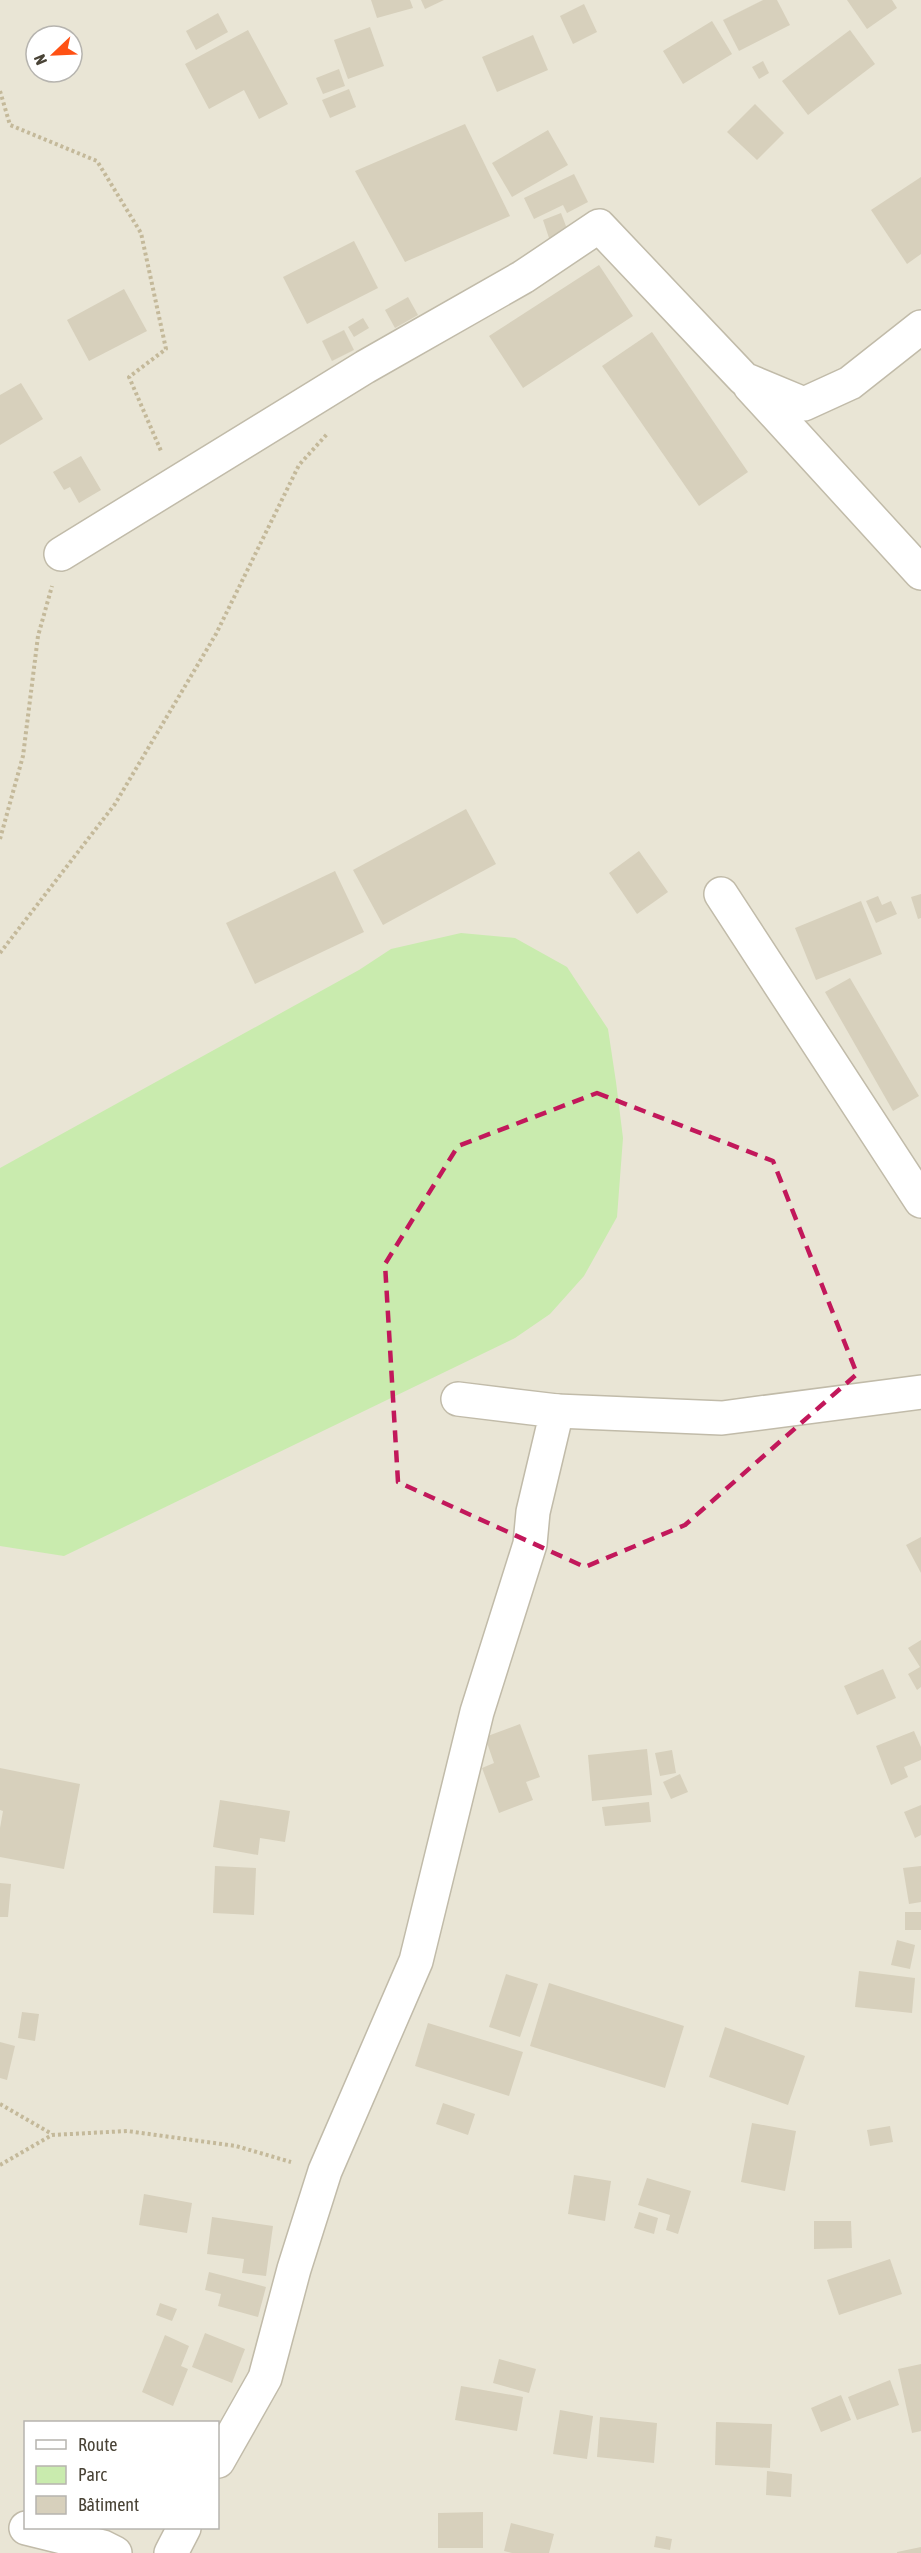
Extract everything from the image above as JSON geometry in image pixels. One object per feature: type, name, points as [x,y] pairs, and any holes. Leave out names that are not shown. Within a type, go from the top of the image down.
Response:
[{"type":"street","points":[[61,554],[365,367],[523,277],[599,226],[744,379],[921,573]]},
{"type":"street","points":[[744,379],[804,404],[850,383],[921,327]]},
{"type":"street","points":[[721,894],[921,1201]]},
{"type":"street","points":[[458,1399],[557,1411],[722,1418],[921,1392]]},
{"type":"street","points":[[219,2459],[265,2378],[294,2269],[325,2171],[416,1961],[477,1712],[530,1544],[533,1512],[557,1411]]},
{"type":"street","points":[[0,2523],[24,2527]]},
{"type":"street","points":[[34,2529],[103,2547],[116,2553]]},
{"type":"street","points":[[171,2553],[183,2529]]},
{"type":"path","points":[[0,91],[10,125],[97,161],[141,233],[166,349],[129,377],[175,485]]},
{"type":"path","points":[[0,953],[115,804],[216,634],[298,465],[329,433]]},
{"type":"path","points":[[0,839],[23,756],[38,636],[61,554]]},
{"type":"path","points":[[0,2104],[52,2135]]},
{"type":"path","points":[[0,2165],[52,2135],[127,2131],[236,2146],[325,2171]]},
{"type":"highlighted area","points":[[597,1093],[773,1161],[857,1374],[685,1525],[585,1567],[398,1482],[385,1264],[458,1146]]},
{"type":"shaded area","points":[[0,0],[921,0],[921,2553],[0,2553]]},
{"type":"green space","points":[[461,933],[515,938],[567,967],[608,1029],[623,1138],[617,1217],[584,1276],[550,1314],[515,1338],[64,1556],[0,1546],[0,1168],[359,970],[391,949]]},
{"type":"building","points":[[371,0],[410,0],[413,8],[377,18]]},
{"type":"building","points":[[421,0],[444,0],[425,9]]},
{"type":"building","points":[[763,0],[777,0],[790,25],[739,51],[723,20]]},
{"type":"building","points":[[847,0],[892,0],[897,8],[867,29]]},
{"type":"building","points":[[584,4],[597,32],[573,44],[560,16]]},
{"type":"building","points":[[218,13],[228,32],[196,50],[186,31]]},
{"type":"building","points":[[712,21],[732,54],[683,84],[663,51]]},
{"type":"building","points":[[370,27],[384,66],[348,79],[334,40]]},
{"type":"building","points":[[248,30],[288,104],[259,119],[244,90],[209,109],[185,64]]},
{"type":"building","points":[[850,30],[875,64],[808,115],[782,81]]},
{"type":"building","points":[[533,35],[548,70],[497,92],[482,57]]},
{"type":"building","points":[[763,61],[769,73],[759,79],[752,67]]},
{"type":"building","points":[[339,69],[345,86],[323,94],[316,78]]},
{"type":"building","points":[[349,89],[356,107],[330,118],[322,100]]},
{"type":"building","points":[[755,104],[784,133],[757,160],[727,132]]},
{"type":"building","points":[[465,124],[510,216],[405,262],[355,171]]},
{"type":"building","points":[[548,130],[568,165],[512,197],[492,163]]},
{"type":"building","points":[[574,174],[588,202],[567,213],[563,205],[534,219],[524,198]]},
{"type":"building","points":[[921,177],[921,254],[907,264],[871,210]]},
{"type":"building","points":[[561,213],[569,234],[550,241],[543,220]]},
{"type":"building","points":[[354,241],[378,288],[307,324],[283,277]]},
{"type":"building","points":[[599,265],[633,316],[523,388],[489,336]]},
{"type":"building","points":[[124,289],[147,331],[89,361],[67,320]]},
{"type":"building","points":[[408,297],[418,315],[395,328],[385,310]]},
{"type":"building","points":[[363,318],[369,328],[354,337],[348,327]]},
{"type":"building","points":[[344,330],[354,350],[332,361],[322,341]]},
{"type":"building","points":[[652,332],[748,472],[699,506],[602,366]]},
{"type":"building","points":[[21,383],[43,419],[0,445],[0,395]]},
{"type":"building","points":[[81,456],[101,490],[79,503],[70,487],[64,490],[53,472]]},
{"type":"building","points":[[466,809],[496,864],[383,925],[353,870]]},
{"type":"building","points":[[639,851],[668,892],[637,914],[609,873]]},
{"type":"building","points":[[335,871],[364,932],[255,984],[226,923]]},
{"type":"building","points":[[921,894],[921,918],[918,919],[911,897]]},
{"type":"building","points":[[878,896],[882,905],[891,901],[897,914],[876,923],[866,901]]},
{"type":"building","points":[[861,901],[882,954],[816,980],[795,928]]},
{"type":"building","points":[[850,978],[919,1096],[893,1111],[825,992]]},
{"type":"building","points":[[921,1537],[921,1573],[906,1545]]},
{"type":"building","points":[[921,1640],[921,1687],[917,1690],[908,1674],[920,1667],[908,1648]]},
{"type":"building","points":[[883,1669],[896,1698],[857,1715],[844,1686]]},
{"type":"building","points":[[520,1724],[540,1777],[526,1782],[533,1800],[499,1813],[482,1768],[494,1763],[485,1737]]},
{"type":"building","points":[[914,1731],[921,1747],[921,1760],[904,1767],[908,1777],[891,1785],[876,1746]]},
{"type":"building","points":[[647,1749],[652,1795],[592,1801],[588,1755]]},
{"type":"building","points":[[672,1750],[676,1773],[660,1776],[655,1753]]},
{"type":"building","points":[[0,1768],[80,1784],[64,1869],[0,1857],[0,1828],[3,1811],[0,1810]]},
{"type":"building","points":[[680,1774],[688,1792],[671,1799],[663,1782]]},
{"type":"building","points":[[220,1800],[290,1811],[285,1842],[260,1838],[258,1855],[213,1847]]},
{"type":"building","points":[[649,1802],[651,1822],[605,1826],[602,1807]]},
{"type":"building","points":[[921,1805],[921,1835],[915,1838],[904,1812]]},
{"type":"building","points":[[215,1866],[256,1868],[254,1915],[213,1913]]},
{"type":"building","points":[[921,1866],[921,1902],[909,1904],[903,1868]]},
{"type":"building","points":[[0,1883],[11,1884],[8,1917],[0,1917]]},
{"type":"building","points":[[905,1912],[921,1912],[921,1930],[905,1930]]},
{"type":"building","points":[[897,1940],[915,1945],[910,1969],[891,1965]]},
{"type":"building","points":[[859,1971],[915,1978],[912,2013],[855,2007]]},
{"type":"building","points":[[506,1974],[538,1984],[520,2037],[489,2027]]},
{"type":"building","points":[[549,1983],[684,2026],[665,2088],[530,2046]]},
{"type":"building","points":[[22,2012],[39,2014],[35,2041],[18,2038]]},
{"type":"building","points":[[428,2023],[523,2052],[509,2096],[415,2066]]},
{"type":"building","points":[[725,2027],[805,2056],[788,2105],[709,2077]]},
{"type":"building","points":[[0,2042],[15,2046],[7,2080],[0,2078]]},
{"type":"building","points":[[443,2103],[475,2114],[468,2135],[436,2124]]},
{"type":"building","points":[[752,2123],[796,2131],[785,2191],[741,2182]]},
{"type":"building","points":[[890,2126],[893,2142],[870,2146],[867,2130]]},
{"type":"building","points":[[574,2175],[611,2181],[605,2221],[568,2214]]},
{"type":"building","points":[[647,2178],[691,2191],[678,2234],[666,2230],[670,2215],[638,2205]]},
{"type":"building","points":[[144,2194],[192,2203],[187,2233],[139,2225]]},
{"type":"building","points":[[639,2212],[658,2218],[654,2234],[634,2228]]},
{"type":"building","points":[[212,2217],[273,2226],[266,2276],[242,2273],[244,2259],[207,2254]]},
{"type":"building","points":[[814,2221],[851,2221],[852,2248],[814,2249]]},
{"type":"building","points":[[890,2259],[902,2294],[839,2315],[827,2280]]},
{"type":"building","points":[[209,2272],[266,2287],[258,2317],[218,2306],[221,2294],[205,2290]]},
{"type":"building","points":[[160,2303],[177,2309],[172,2321],[156,2315]]},
{"type":"building","points":[[205,2333],[245,2349],[232,2383],[192,2367]]},
{"type":"building","points":[[165,2335],[189,2346],[181,2366],[188,2369],[173,2406],[142,2392]]},
{"type":"building","points":[[499,2359],[536,2369],[529,2393],[493,2383]]},
{"type":"building","points":[[921,2364],[921,2431],[912,2433],[898,2369]]},
{"type":"building","points":[[890,2380],[899,2405],[857,2420],[848,2397]]},
{"type":"building","points":[[461,2386],[523,2397],[517,2431],[455,2420]]},
{"type":"building","points":[[841,2395],[851,2420],[821,2432],[811,2408]]},
{"type":"building","points":[[560,2410],[593,2416],[587,2459],[553,2454]]},
{"type":"building","points":[[600,2417],[657,2423],[654,2463],[597,2457]]},
{"type":"building","points":[[716,2422],[772,2424],[770,2468],[715,2465]]},
{"type":"building","points":[[767,2471],[792,2474],[791,2497],[766,2495]]},
{"type":"building","points":[[483,2512],[483,2548],[438,2548],[438,2513]]},
{"type":"building","points":[[511,2523],[554,2534],[549,2553],[504,2551]]},
{"type":"building","points":[[656,2536],[672,2539],[670,2550],[654,2547]]},
{"type":"building","points":[[921,2547],[921,2553],[897,2553],[897,2552]]}]
